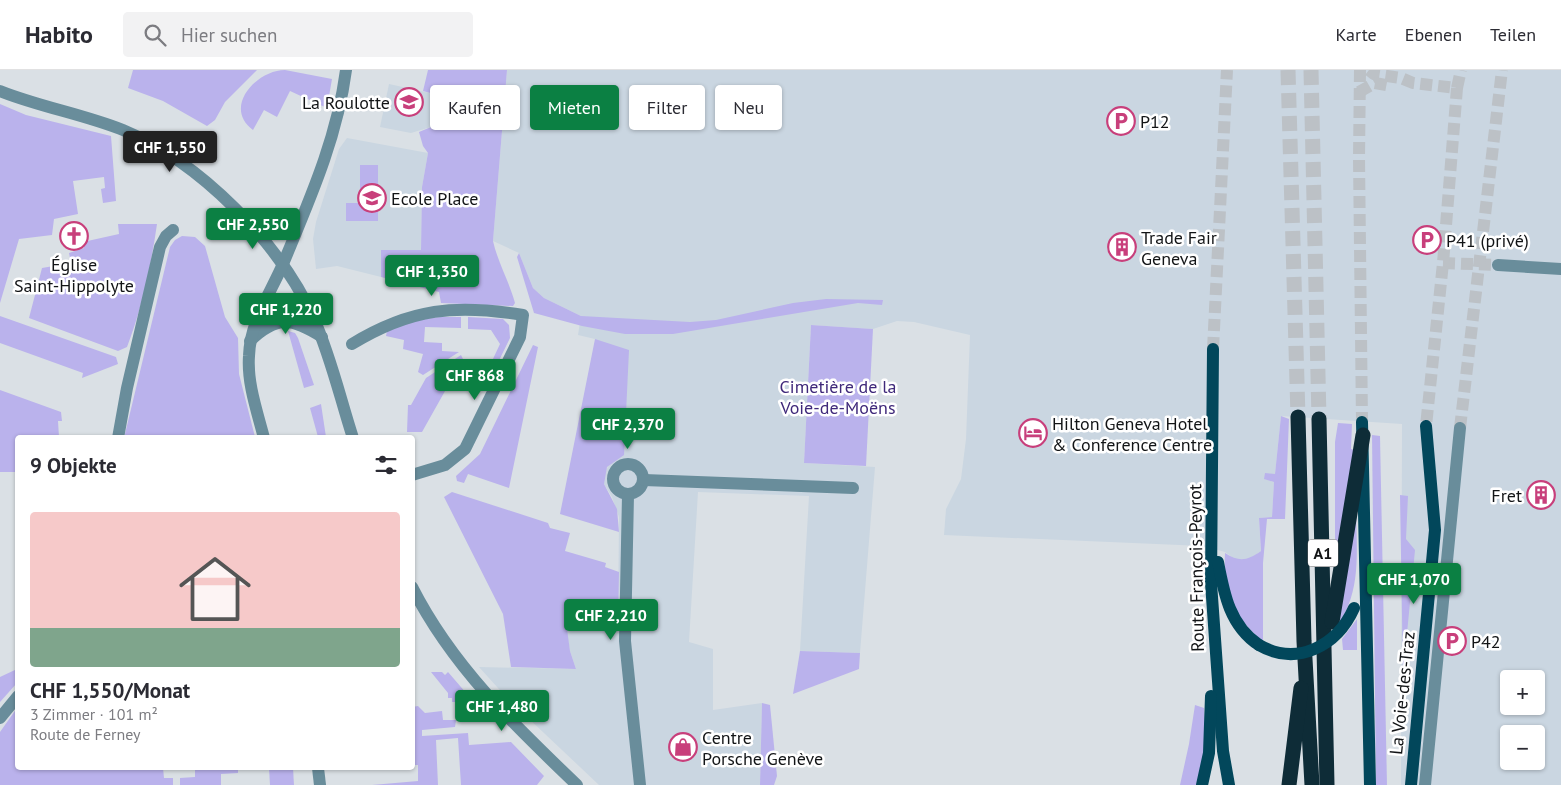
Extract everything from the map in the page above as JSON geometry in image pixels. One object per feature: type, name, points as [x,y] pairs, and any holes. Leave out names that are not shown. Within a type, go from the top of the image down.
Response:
[{"type":"highway","name":"A1","points":[[1298,417],[1305,657],[1312,785]]},
{"type":"highway","name":"A1","points":[[1319,419],[1327,785]]},
{"type":"highway","points":[[1326,688],[1336,590],[1362,428]]},
{"type":"highway","points":[[1289,785],[1305,657]]},
{"type":"main road","name":"Route François-Peyrot","points":[[1214,349],[1211,448],[1213,540],[1211,583],[1223,751],[1229,785]]},
{"type":"main road","name":"La Voie-des-Traz","points":[[1411,785],[1435,530],[1435,505],[1427,459],[1426,426]]},
{"type":"main road","points":[[1362,428],[1370,785]]},
{"type":"main road","points":[[1213,540],[1222,587],[1230,612],[1243,632],[1259,645],[1288,655],[1312,651],[1327,643],[1338,634],[1354,608],[1365,563]]},
{"type":"main road","points":[[1202,785],[1209,752],[1214,644]]},
{"type":"street","points":[[263,435],[249,373],[250,341],[257,318],[282,265],[324,164],[338,115],[346,70]]},
{"type":"street","points":[[0,92],[125,130],[172,158],[223,198],[268,246],[304,300],[322,337],[352,435]]},
{"type":"street","points":[[119,435],[127,388],[160,246],[166,236],[173,230]]},
{"type":"street","points":[[1498,265],[1561,269]]},
{"type":"street","points":[[352,344],[400,320],[442,309],[475,309],[523,315],[520,337],[465,449],[445,465],[415,474]]},
{"type":"street","points":[[250,341],[270,325],[284,321],[307,328],[322,337]]},
{"type":"street","points":[[1425,785],[1460,428]]},
{"type":"street","points":[[633,465],[641,471],[644,480],[638,492],[628,495],[620,492],[614,484],[614,475],[620,467],[633,465]]},
{"type":"street","points":[[644,480],[853,488]]},
{"type":"street","points":[[628,495],[624,605],[625,641],[640,785]]},
{"type":"street","points":[[415,593],[427,616],[472,679],[515,725],[577,785]]},
{"type":"street","points":[[0,718],[15,700]]},
{"type":"street","points":[[318,770],[320,785]]},
{"type":"shaded area","points":[[507,70],[1561,70],[1561,785],[1401,785],[1402,424],[1281,416],[1275,474],[1265,479],[1274,482],[1272,517],[1259,518],[1261,551],[1249,560],[1236,560],[1225,552],[1203,546],[944,535],[946,509],[961,479],[966,439],[970,335],[914,322],[897,321],[873,329],[811,325],[804,463],[875,467],[860,653],[800,651],[809,496],[698,492],[689,642],[713,649],[713,710],[762,703],[760,785],[599,785],[507,698],[479,667],[576,669],[566,629],[618,622],[619,517],[612,497],[604,484],[605,470],[617,457],[595,339],[578,335],[581,316],[544,298],[533,288],[519,253],[493,241],[502,130],[520,130],[520,85],[506,85]]},
{"type":"shaded area","name":"La Roulotte","points":[[389,84],[430,93],[430,127],[411,133],[380,127]]},
{"type":"shaded area","name":"Ecole Place","points":[[347,138],[428,153],[422,187],[421,250],[381,250],[381,277],[337,266],[316,269],[313,239],[316,222],[339,149]]},
{"type":"green space","points":[[133,70],[257,70],[225,102],[215,120],[207,126],[163,101],[128,88]]},
{"type":"green space","points":[[285,70],[332,79],[327,108],[290,91],[277,117],[264,110],[253,130],[244,121],[241,111],[242,101],[247,91],[264,76]]},
{"type":"green space","points":[[428,70],[507,70],[506,85],[430,85],[430,93],[423,91]]},
{"type":"green space","points":[[0,104],[26,115],[111,136],[116,201],[103,203],[101,189],[105,188],[104,177],[73,181],[78,214],[54,219],[52,235],[19,239],[0,303]]},
{"type":"green space","points":[[430,127],[430,130],[502,130],[493,241],[513,295],[515,303],[513,306],[441,303],[439,292],[381,277],[381,250],[421,250],[422,187],[428,153],[423,146],[419,132]]},
{"type":"green space","points":[[360,165],[378,165],[378,197],[360,197]]},
{"type":"green space","points":[[346,203],[378,203],[378,221],[346,221]]},
{"type":"green space","points":[[118,224],[157,224],[145,287],[127,347],[118,351],[29,318],[42,268],[71,263],[69,253],[84,248],[83,242],[119,234]]},
{"type":"green space","points":[[182,236],[195,237],[205,246],[225,317],[238,338],[239,374],[254,435],[125,435],[170,247],[175,240]]},
{"type":"green space","points":[[519,253],[533,288],[544,298],[581,316],[690,322],[716,320],[793,303],[826,299],[883,300],[882,305],[858,303],[673,334],[625,334],[582,326],[534,313],[517,257]]},
{"type":"green space","points":[[0,316],[116,357],[118,364],[82,378],[83,373],[0,343]]},
{"type":"green space","points":[[461,317],[461,328],[425,327],[424,342],[442,343],[442,351],[459,352],[423,375],[418,372],[423,354],[403,349],[404,340],[386,336],[387,331],[416,320]]},
{"type":"green space","points":[[468,317],[503,319],[509,325],[510,338],[489,381],[484,378],[500,344],[491,330],[468,329]]},
{"type":"green space","name":"Cimetière de la Voie-de-Moëns","points":[[811,325],[873,329],[866,466],[804,463]]},
{"type":"green space","points":[[288,331],[295,333],[298,338],[314,385],[304,388]]},
{"type":"green space","points":[[595,339],[629,350],[624,455],[607,467],[604,484],[617,509],[619,532],[560,514]]},
{"type":"green space","points":[[533,345],[538,347],[509,488],[468,474],[464,483],[457,481],[456,476],[480,454]]},
{"type":"green space","points":[[461,355],[463,359],[422,432],[407,432],[408,405],[411,405],[426,378]]},
{"type":"green space","points":[[0,390],[61,412],[62,421],[58,421],[59,435],[15,435],[15,472],[0,472]]},
{"type":"green space","points":[[321,404],[326,435],[317,435],[310,408]]},
{"type":"green space","points":[[1281,416],[1289,419],[1285,519],[1267,519],[1263,563],[1263,641],[1244,623],[1232,602],[1226,579],[1225,553],[1235,558],[1243,559],[1261,551],[1259,518],[1272,517],[1274,482],[1264,479],[1265,473],[1275,474]]},
{"type":"green space","points":[[1338,423],[1352,424],[1351,449],[1355,450],[1335,571],[1335,442]]},
{"type":"green space","points":[[1372,435],[1380,436],[1387,785],[1376,785]]},
{"type":"green space","points":[[452,492],[548,523],[550,528],[570,533],[565,551],[606,563],[605,567],[619,572],[618,623],[567,629],[570,651],[576,669],[511,667],[503,614],[444,497]]},
{"type":"green space","points":[[1400,495],[1408,496],[1406,539],[1415,550],[1403,675]]},
{"type":"green space","points":[[1356,514],[1357,557],[1354,585],[1351,599],[1338,625]]},
{"type":"green space","points":[[1357,619],[1357,650],[1343,650],[1342,639]]},
{"type":"green space","points":[[800,651],[860,653],[859,669],[793,694]]},
{"type":"green space","points":[[15,670],[15,685],[0,702],[0,677]]},
{"type":"green space","points":[[431,672],[442,672],[445,675],[448,672],[473,701],[465,708],[458,702],[452,702],[452,698],[448,698],[448,693]]},
{"type":"green space","points":[[762,703],[770,705],[777,776],[774,785],[760,785]]},
{"type":"green space","points":[[1195,705],[1204,708],[1206,741],[1199,785],[1180,785],[1189,744]]},
{"type":"green space","points":[[415,706],[418,706],[425,713],[442,711],[443,720],[456,720],[455,727],[422,730],[422,736],[468,733],[469,745],[511,742],[544,776],[537,785],[461,785],[458,738],[436,740],[438,785],[372,785],[418,781],[418,765],[415,765]]},
{"type":"green space","points":[[15,711],[15,770],[163,770],[164,778],[173,778],[173,785],[0,785],[0,732]]},
{"type":"green space","points":[[195,770],[238,770],[238,773],[221,774],[221,785],[180,785],[180,778],[195,777]]},
{"type":"green space","points":[[269,770],[293,770],[294,785],[270,785]]},
{"type":"tunnel","points":[[1213,349],[1227,70]]},
{"type":"tunnel","points":[[1288,70],[1298,417]]},
{"type":"tunnel","points":[[1311,70],[1319,419]]},
{"type":"tunnel","points":[[1360,70],[1362,422]]},
{"type":"tunnel","points":[[1369,70],[1374,74],[1401,78],[1413,83],[1457,88],[1443,263],[1426,426]]},
{"type":"tunnel","points":[[1457,88],[1461,70]]},
{"type":"tunnel","points":[[1460,428],[1502,70]]},
{"type":"tunnel","points":[[1359,92],[1375,83],[1391,86]]},
{"type":"tunnel","points":[[1443,263],[1498,265]]},
{"type":"place","name":"La Roulotte","points":[[409,102]]},
{"type":"place","name":"P12","points":[[1121,121]]},
{"type":"place","name":"Ecole Place","points":[[372,198]]},
{"type":"place","name":"Église Saint-Hippolyte","points":[[74,236]]},
{"type":"place","name":"P41 (privé)","points":[[1427,240]]},
{"type":"place","name":"Trade Fair Geneva","points":[[1122,247]]},
{"type":"place","name":"Hilton Geneva Hotel & Conference Centre","points":[[1033,433]]},
{"type":"place","name":"Fret","points":[[1541,495]]},
{"type":"place","name":"P42","points":[[1452,641]]},
{"type":"place","name":"Centre Porsche Genève","points":[[683,747]]}]
